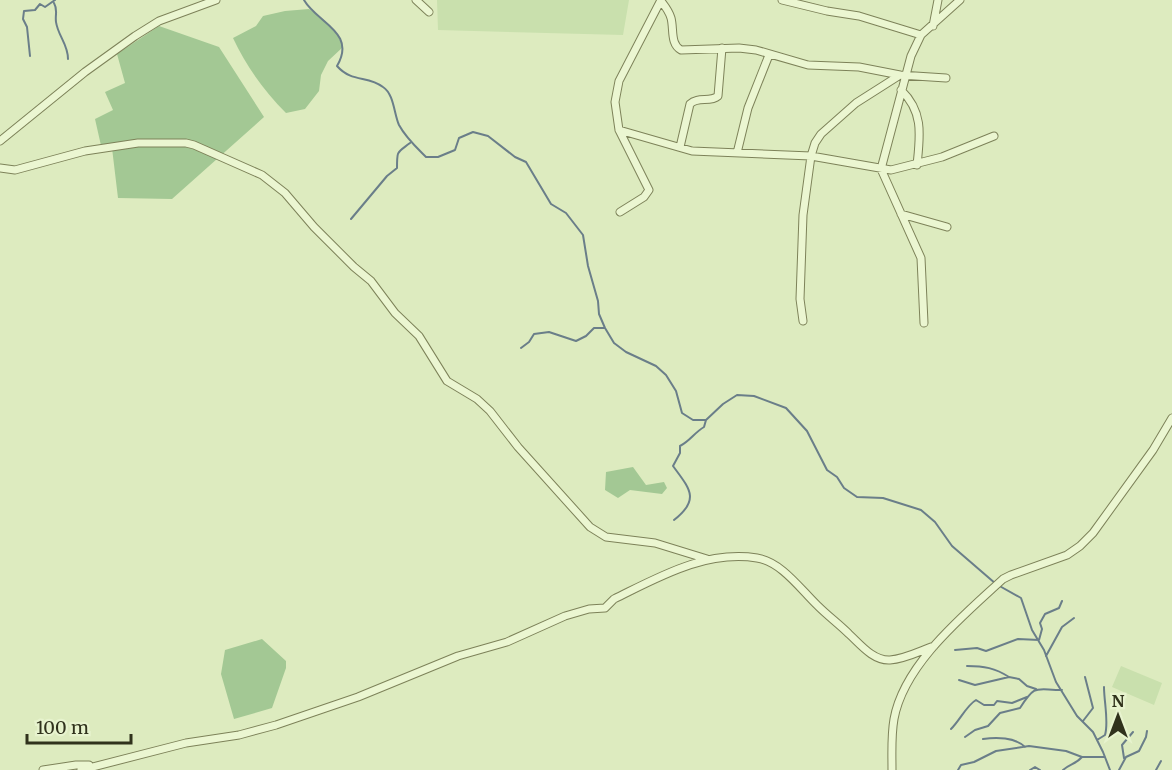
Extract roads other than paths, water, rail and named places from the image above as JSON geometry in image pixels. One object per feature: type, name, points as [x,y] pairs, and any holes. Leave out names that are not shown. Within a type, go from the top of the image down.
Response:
[{"type":"street","points":[[0,141],[85,72],[135,36],[159,21],[216,0]]},
{"type":"street","points":[[416,0],[429,12]]},
{"type":"street","points":[[661,0],[671,16],[676,48],[681,50],[722,48],[756,50],[808,65],[859,67],[902,76],[946,78]]},
{"type":"street","points":[[620,212],[644,197],[649,190],[619,130],[615,111],[616,88],[661,0]]},
{"type":"street","points":[[782,0],[859,16],[921,35]]},
{"type":"street","points":[[933,26],[938,0]]},
{"type":"street","points":[[924,323],[921,258],[881,169],[901,90],[902,76],[911,56],[921,35],[960,0]]},
{"type":"street","points":[[680,147],[690,104],[696,100],[714,99],[718,96],[722,48]]},
{"type":"street","points":[[737,153],[748,108],[769,55]]},
{"type":"street","points":[[803,321],[800,299],[803,215],[811,156],[815,143],[856,103],[902,76]]},
{"type":"street","points":[[901,90],[914,106],[917,114],[920,141],[917,165]]},
{"type":"street","points":[[619,130],[692,152],[811,156],[891,170],[942,158],[994,135]]},
{"type":"street","points":[[0,168],[15,170],[85,152],[138,143],[186,143],[194,144],[262,175],[285,193],[314,227],[354,267],[371,280],[386,302],[419,336],[447,381],[477,399],[490,411],[518,447],[590,527],[606,537],[655,543],[706,560]]},
{"type":"street","points":[[901,214],[947,227]]},
{"type":"street","points":[[892,770],[894,718],[901,695],[922,661],[934,646],[1003,579],[1067,555],[1080,546],[1093,533],[1153,450],[1172,418]]},
{"type":"street","points":[[81,770],[186,743],[239,735],[358,698],[458,656],[507,642],[565,616],[589,609],[605,608],[614,599],[644,584],[706,560],[739,557],[760,559],[777,568],[862,648],[876,657],[889,660],[934,646]]},
{"type":"street","points":[[42,770],[76,765],[98,765]]},
{"type":"waterway","points":[[30,56],[27,27],[23,19],[24,11],[35,10],[40,4],[45,7],[55,0]]},
{"type":"waterway","points":[[304,0],[339,36],[342,54],[337,66],[348,75],[372,81],[387,90],[402,130],[426,157],[438,157],[455,150],[459,138],[473,132],[488,136],[515,157],[526,162],[551,204],[566,213],[583,235],[599,314],[614,343],[626,352],[656,366],[666,375],[676,391],[682,413],[693,420],[706,420],[737,395],[754,396],[786,408],[807,431],[827,470],[837,477],[844,488],[857,497],[883,498],[921,510],[935,522],[952,546],[996,584],[1021,598],[1032,630],[1044,650],[1056,682],[1077,716],[1093,732],[1110,770]]},
{"type":"waterway","points":[[54,3],[57,27],[68,59]]},
{"type":"waterway","points":[[351,219],[387,176],[397,168],[399,152],[410,143]]},
{"type":"waterway","points":[[521,348],[534,334],[549,332],[576,341],[586,336],[594,328],[605,328]]},
{"type":"waterway","points":[[674,520],[687,506],[690,493],[673,466],[680,453],[680,446],[704,427],[706,420]]},
{"type":"waterway","points":[[955,650],[977,648],[986,651],[1018,639],[1039,640],[1042,629],[1040,623],[1045,614],[1059,608],[1062,601]]},
{"type":"waterway","points":[[1046,656],[1062,627],[1074,618]]},
{"type":"waterway","points":[[967,666],[989,668],[1009,677]]},
{"type":"waterway","points":[[959,680],[975,685],[1009,677],[1019,679],[1027,686],[1036,689]]},
{"type":"waterway","points":[[1083,721],[1093,708],[1085,677]]},
{"type":"waterway","points":[[1097,740],[1105,735],[1106,730],[1104,687]]},
{"type":"waterway","points":[[965,737],[975,730],[988,726],[1000,713],[1020,708],[1033,691],[1062,690]]},
{"type":"waterway","points":[[951,729],[976,700],[984,705],[994,705],[997,701],[1012,703],[1027,697]]},
{"type":"waterway","points":[[1119,770],[1126,757],[1139,751],[1147,731]]},
{"type":"waterway","points":[[1124,758],[1122,745],[1133,732]]},
{"type":"waterway","points":[[983,739],[1011,740],[1025,747]]},
{"type":"waterway","points":[[958,770],[961,765],[974,762],[996,751],[1029,746],[1066,751],[1082,757],[1105,757]]},
{"type":"waterway","points":[[1063,770],[1082,757]]},
{"type":"waterway","points":[[1156,770],[1161,761]]},
{"type":"waterway","points":[[1030,770],[1035,767],[1040,770]]}]
